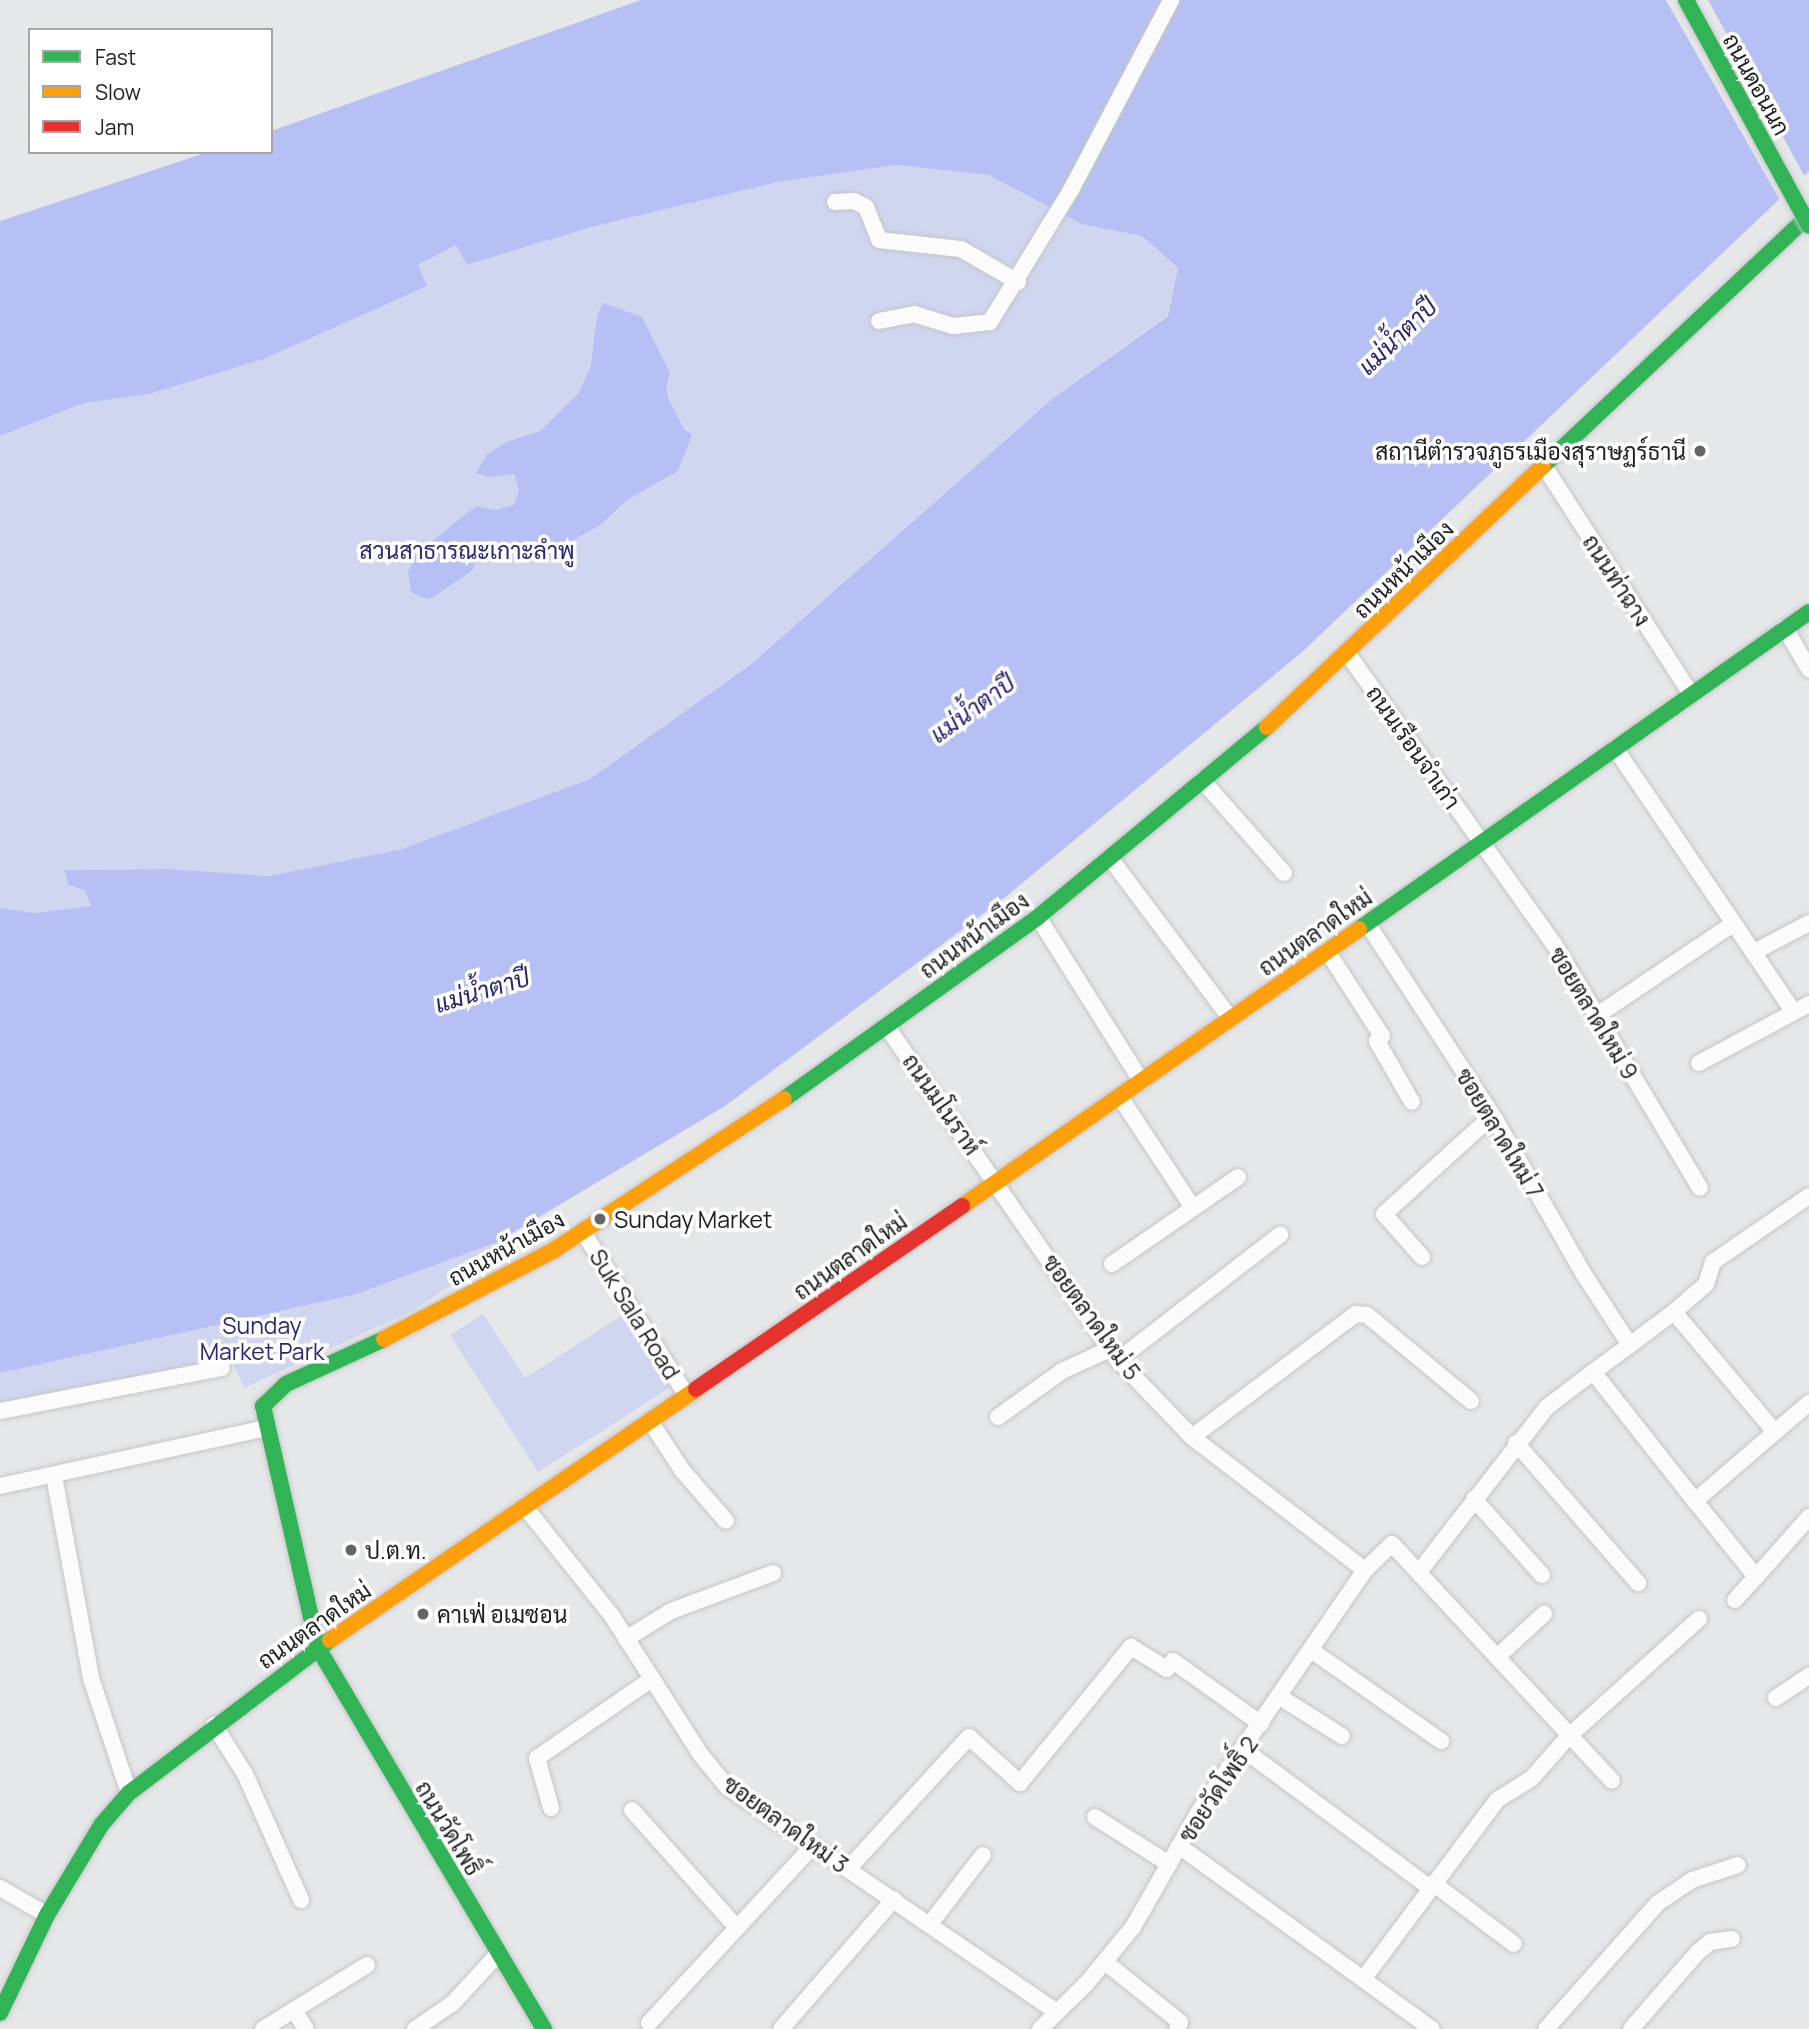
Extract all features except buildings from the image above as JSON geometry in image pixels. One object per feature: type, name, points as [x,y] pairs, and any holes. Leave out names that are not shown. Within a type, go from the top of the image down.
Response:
[{"type":"street","points":[[878,321],[914,314],[953,326],[980,326],[990,322],[1018,282],[1071,190],[1171,0]]},
{"type":"street","name":"ถนนดอนนก","points":[[1685,0],[1809,226]]},
{"type":"street","points":[[835,202],[854,201],[866,207],[879,240],[961,249],[1018,282]]},
{"type":"street","name":"ถนนหน้าเมือง","points":[[318,1648],[263,1406],[286,1384],[333,1365],[583,1232],[887,1027],[1038,917],[1202,780],[1347,653],[1809,215]]},
{"type":"street","name":"ถนนท่าฉาง","points":[[1544,466],[1691,694]]},
{"type":"street","name":"ถนนตลาดใหม่","points":[[0,2013],[47,1915],[102,1825],[130,1793],[214,1725],[318,1648],[1142,1082],[1809,611]]},
{"type":"street","points":[[1785,628],[1809,669]]},
{"type":"street","name":"ถนนเรือนจำเก่า","points":[[1347,653],[1481,842]]},
{"type":"street","points":[[1615,748],[1732,924],[1802,1008],[1699,1063]]},
{"type":"street","points":[[1202,780],[1284,873]]},
{"type":"street","name":"ซอยตลาดใหม่ 9","points":[[1481,842],[1600,1014],[1661,1129],[1700,1188]]},
{"type":"street","points":[[1110,858],[1231,1019]]},
{"type":"street","points":[[1038,917],[1142,1082]]},
{"type":"street","name":"ซอยตลาดใหม่ 7","points":[[1367,923],[1492,1116],[1583,1273],[1630,1345]]},
{"type":"street","points":[[1754,952],[1809,923]]},
{"type":"street","points":[[1600,1014],[1732,924]]},
{"type":"street","points":[[1327,951],[1382,1036],[1377,1041],[1412,1102]]},
{"type":"street","name":"ถนนมโนราห์","points":[[887,1027],[997,1182]]},
{"type":"street","points":[[1120,1097],[1192,1206]]},
{"type":"street","points":[[1422,1257],[1384,1214],[1492,1116]]},
{"type":"street","points":[[1112,1264],[1192,1206],[1238,1177]]},
{"type":"street","name":"ซอยตลาดใหม่ 5","points":[[997,1182],[1114,1354],[1192,1437],[1366,1570]]},
{"type":"street","points":[[1612,1781],[1419,1572],[1516,1443],[1547,1407],[1674,1312],[1706,1284],[1713,1262],[1809,1196]]},
{"type":"street","name":"Suk Sala Road","points":[[583,1232],[687,1396]]},
{"type":"street","points":[[998,1417],[1062,1371],[1114,1354],[1280,1235]]},
{"type":"street","points":[[1674,1312],[1775,1432]]},
{"type":"street","points":[[1192,1437],[1356,1314],[1367,1315],[1471,1401]]},
{"type":"street","points":[[0,1411],[222,1368]]},
{"type":"street","points":[[1593,1372],[1756,1577]]},
{"type":"street","points":[[1695,1501],[1809,1403]]},
{"type":"street","points":[[650,1420],[682,1470],[726,1521]]},
{"type":"street","points":[[0,1486],[267,1428]]},
{"type":"street","points":[[1516,1443],[1638,1583]]},
{"type":"street","points":[[54,1476],[91,1678],[130,1793]]},
{"type":"street","points":[[1474,1499],[1542,1575]]},
{"type":"street","name":"ซอยตลาดใหม่ 3","points":[[525,1507],[626,1639],[727,1787],[1057,2012]]},
{"type":"street","points":[[1735,1600],[1809,1517]]},
{"type":"street","name":"ซอยวัดโพธิ์ 2","points":[[1040,2029],[1105,1962],[1133,1927],[1179,1846],[1366,1570],[1392,1544],[1419,1572]]},
{"type":"street","points":[[626,1639],[671,1611],[773,1573]]},
{"type":"street","points":[[1497,1657],[1544,1614]]},
{"type":"street","points":[[1364,1978],[1497,1800],[1531,1779],[1569,1736],[1699,1619]]},
{"type":"street","points":[[848,1869],[969,1737],[1020,1783],[1131,1647],[1167,1669],[1173,1661],[1261,1724]]},
{"type":"street","name":"ถนนวัดโพธิ์","points":[[318,1648],[544,2029]]},
{"type":"street","points":[[1311,1650],[1441,1741]]},
{"type":"street","points":[[1776,1698],[1809,1676]]},
{"type":"street","points":[[551,1808],[537,1758],[652,1679]]},
{"type":"street","points":[[1280,1697],[1342,1736]]},
{"type":"street","points":[[214,1725],[245,1774],[302,1900]]},
{"type":"street","points":[[1243,1749],[1514,1944]]},
{"type":"street","points":[[632,1810],[737,1928]]},
{"type":"street","points":[[1094,1817],[1169,1864]]},
{"type":"street","points":[[1179,1846],[1432,2029]]},
{"type":"street","points":[[649,2023],[812,1847]]},
{"type":"street","points":[[930,1924],[983,1855]]},
{"type":"street","points":[[1546,2029],[1658,1903],[1692,1880],[1738,1865]]},
{"type":"street","points":[[0,1888],[47,1915]]},
{"type":"street","points":[[780,2029],[894,1899]]},
{"type":"street","points":[[1631,2029],[1697,1953],[1710,1942],[1731,1939]]},
{"type":"street","points":[[415,2029],[453,2003],[498,1954]]},
{"type":"street","points":[[1105,1962],[1181,2027]]},
{"type":"street","points":[[263,2029],[367,1965]]},
{"type":"street","points":[[294,2010],[306,2029]]},
{"type":"green space","name":"สวนสาธารณะเกาะลำพู","points":[[896,165],[989,175],[1081,224],[1142,236],[1178,268],[1168,315],[1052,399],[750,665],[590,779],[402,849],[269,876],[167,869],[65,870],[85,890],[91,906],[35,913],[0,908],[0,436],[84,403],[149,394],[264,359],[426,286],[418,265],[457,245],[468,265],[588,228],[777,182]]},
{"type":"green space","name":"Sunday Market Park","points":[[497,1228],[503,1252],[410,1312],[244,1388],[232,1362],[0,1407],[0,1353]]},
{"type":"green space","points":[[483,1314],[525,1378],[624,1314],[671,1387],[538,1472],[450,1335]]},
{"type":"water","name":"แม่น้ำตาปี","points":[[641,0],[1809,0],[1809,171],[1301,653],[1003,899],[725,1106],[497,1242],[356,1294],[0,1373],[0,908],[35,913],[91,906],[85,890],[69,885],[64,870],[167,869],[269,876],[402,849],[590,779],[750,665],[1052,399],[1168,316],[1178,268],[1142,236],[1081,224],[989,175],[896,165],[777,182],[588,228],[467,265],[456,245],[418,265],[427,286],[264,359],[149,394],[84,403],[0,436],[0,221],[202,154],[273,154],[273,130]]},
{"type":"water","points":[[603,303],[642,317],[670,373],[666,390],[670,402],[684,429],[692,435],[678,471],[627,500],[599,526],[532,562],[522,561],[520,550],[508,545],[491,547],[477,556],[473,570],[430,599],[418,596],[411,591],[408,572],[416,554],[476,506],[497,510],[514,505],[519,490],[514,474],[489,477],[476,473],[487,454],[509,441],[540,431],[579,393],[591,365],[597,316]]},
{"type":"pier","points":[[1666,0],[1708,0],[1806,179],[1781,202]]},
{"type":"traffic: fast","points":[[1686,0],[1809,226]]},
{"type":"traffic: fast","points":[[1543,466],[1809,215]]},
{"type":"traffic: fast","points":[[1359,929],[1809,612]]},
{"type":"traffic: fast","points":[[784,1099],[1038,917],[1267,727]]},
{"type":"traffic: fast","points":[[384,1339],[286,1384],[263,1406],[318,1648],[544,2029]]},
{"type":"traffic: fast","points":[[0,2013],[47,1915],[102,1824],[129,1793],[330,1640]]},
{"type":"traffic: slow","points":[[1267,727],[1543,466]]},
{"type":"traffic: slow","points":[[962,1206],[1359,929]]},
{"type":"traffic: slow","points":[[384,1339],[554,1250],[784,1099]]},
{"type":"traffic: slow","points":[[330,1640],[696,1389]]},
{"type":"traffic: jam","points":[[696,1389],[962,1206]]},
{"type":"place","name":"สถานีตำรวจภูธรเมืองสุราษฏร์ธานี","points":[[1700,451]]},
{"type":"place","name":"Sunday Market","points":[[600,1219]]},
{"type":"place","name":"ป.ต.ท.","points":[[351,1550]]},
{"type":"place","name":"คาเฟ่ อเมซอน","points":[[423,1614]]}]
